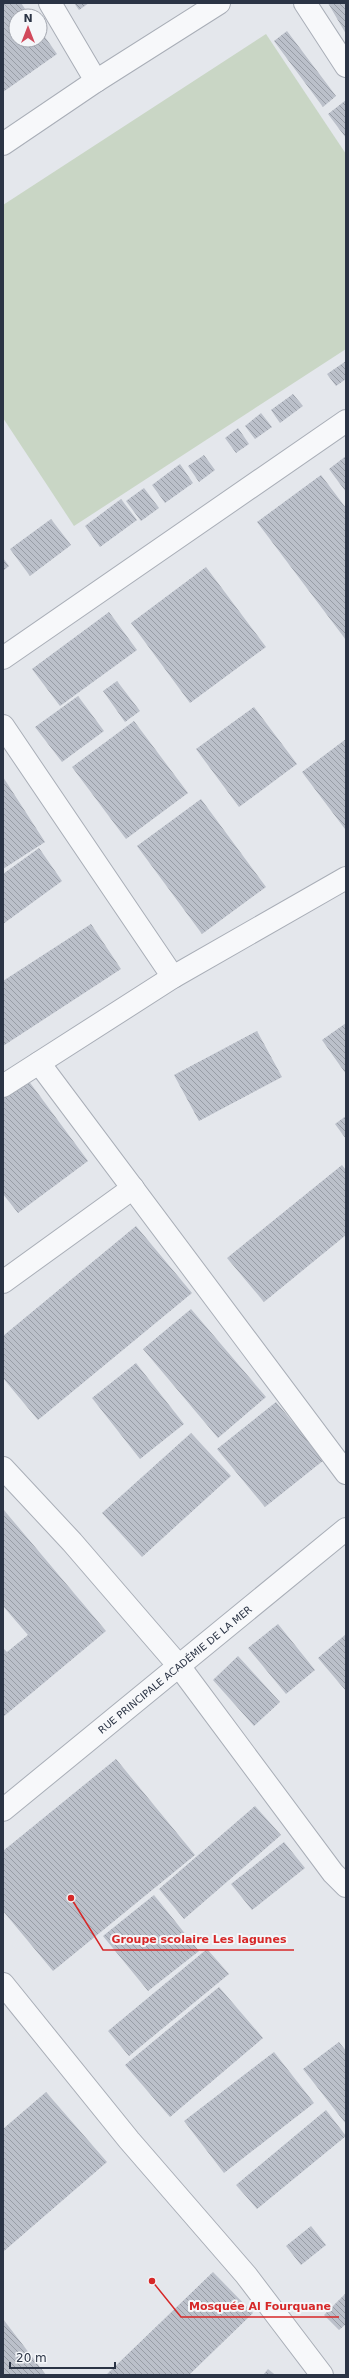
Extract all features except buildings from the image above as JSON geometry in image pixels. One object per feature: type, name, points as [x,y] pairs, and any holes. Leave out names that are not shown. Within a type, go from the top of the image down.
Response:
[{"type":"street","points":[[50,3],[96,81]]},
{"type":"street","points":[[3,144],[96,81],[219,3]]},
{"type":"street","points":[[306,3],[346,66]]},
{"type":"street","points":[[3,658],[346,421]]},
{"type":"street","points":[[3,726],[173,977]]},
{"type":"street","points":[[3,1086],[173,977],[346,878]]},
{"type":"street","points":[[39,1063],[346,1473]]},
{"type":"street","points":[[3,1282],[133,1188]]},
{"type":"street","points":[[3,1468],[72,1542],[179,1666],[334,1873],[346,1886]]},
{"type":"street","name":"RUE PRINCIPALE ACADÉMIE DE LA MER","points":[[3,1810],[346,1529]]},
{"type":"street","points":[[3,1984],[129,2140],[246,2275],[322,2375]]},
{"type":"green space","points":[[266,34],[346,154],[346,349],[74,526],[3,418],[3,205]]},
{"type":"place","name":"Groupe scolaire Les lagunes","points":[[71,1898]]},
{"type":"place","name":"Mosquée Al Fourquane","points":[[152,2281]]}]
